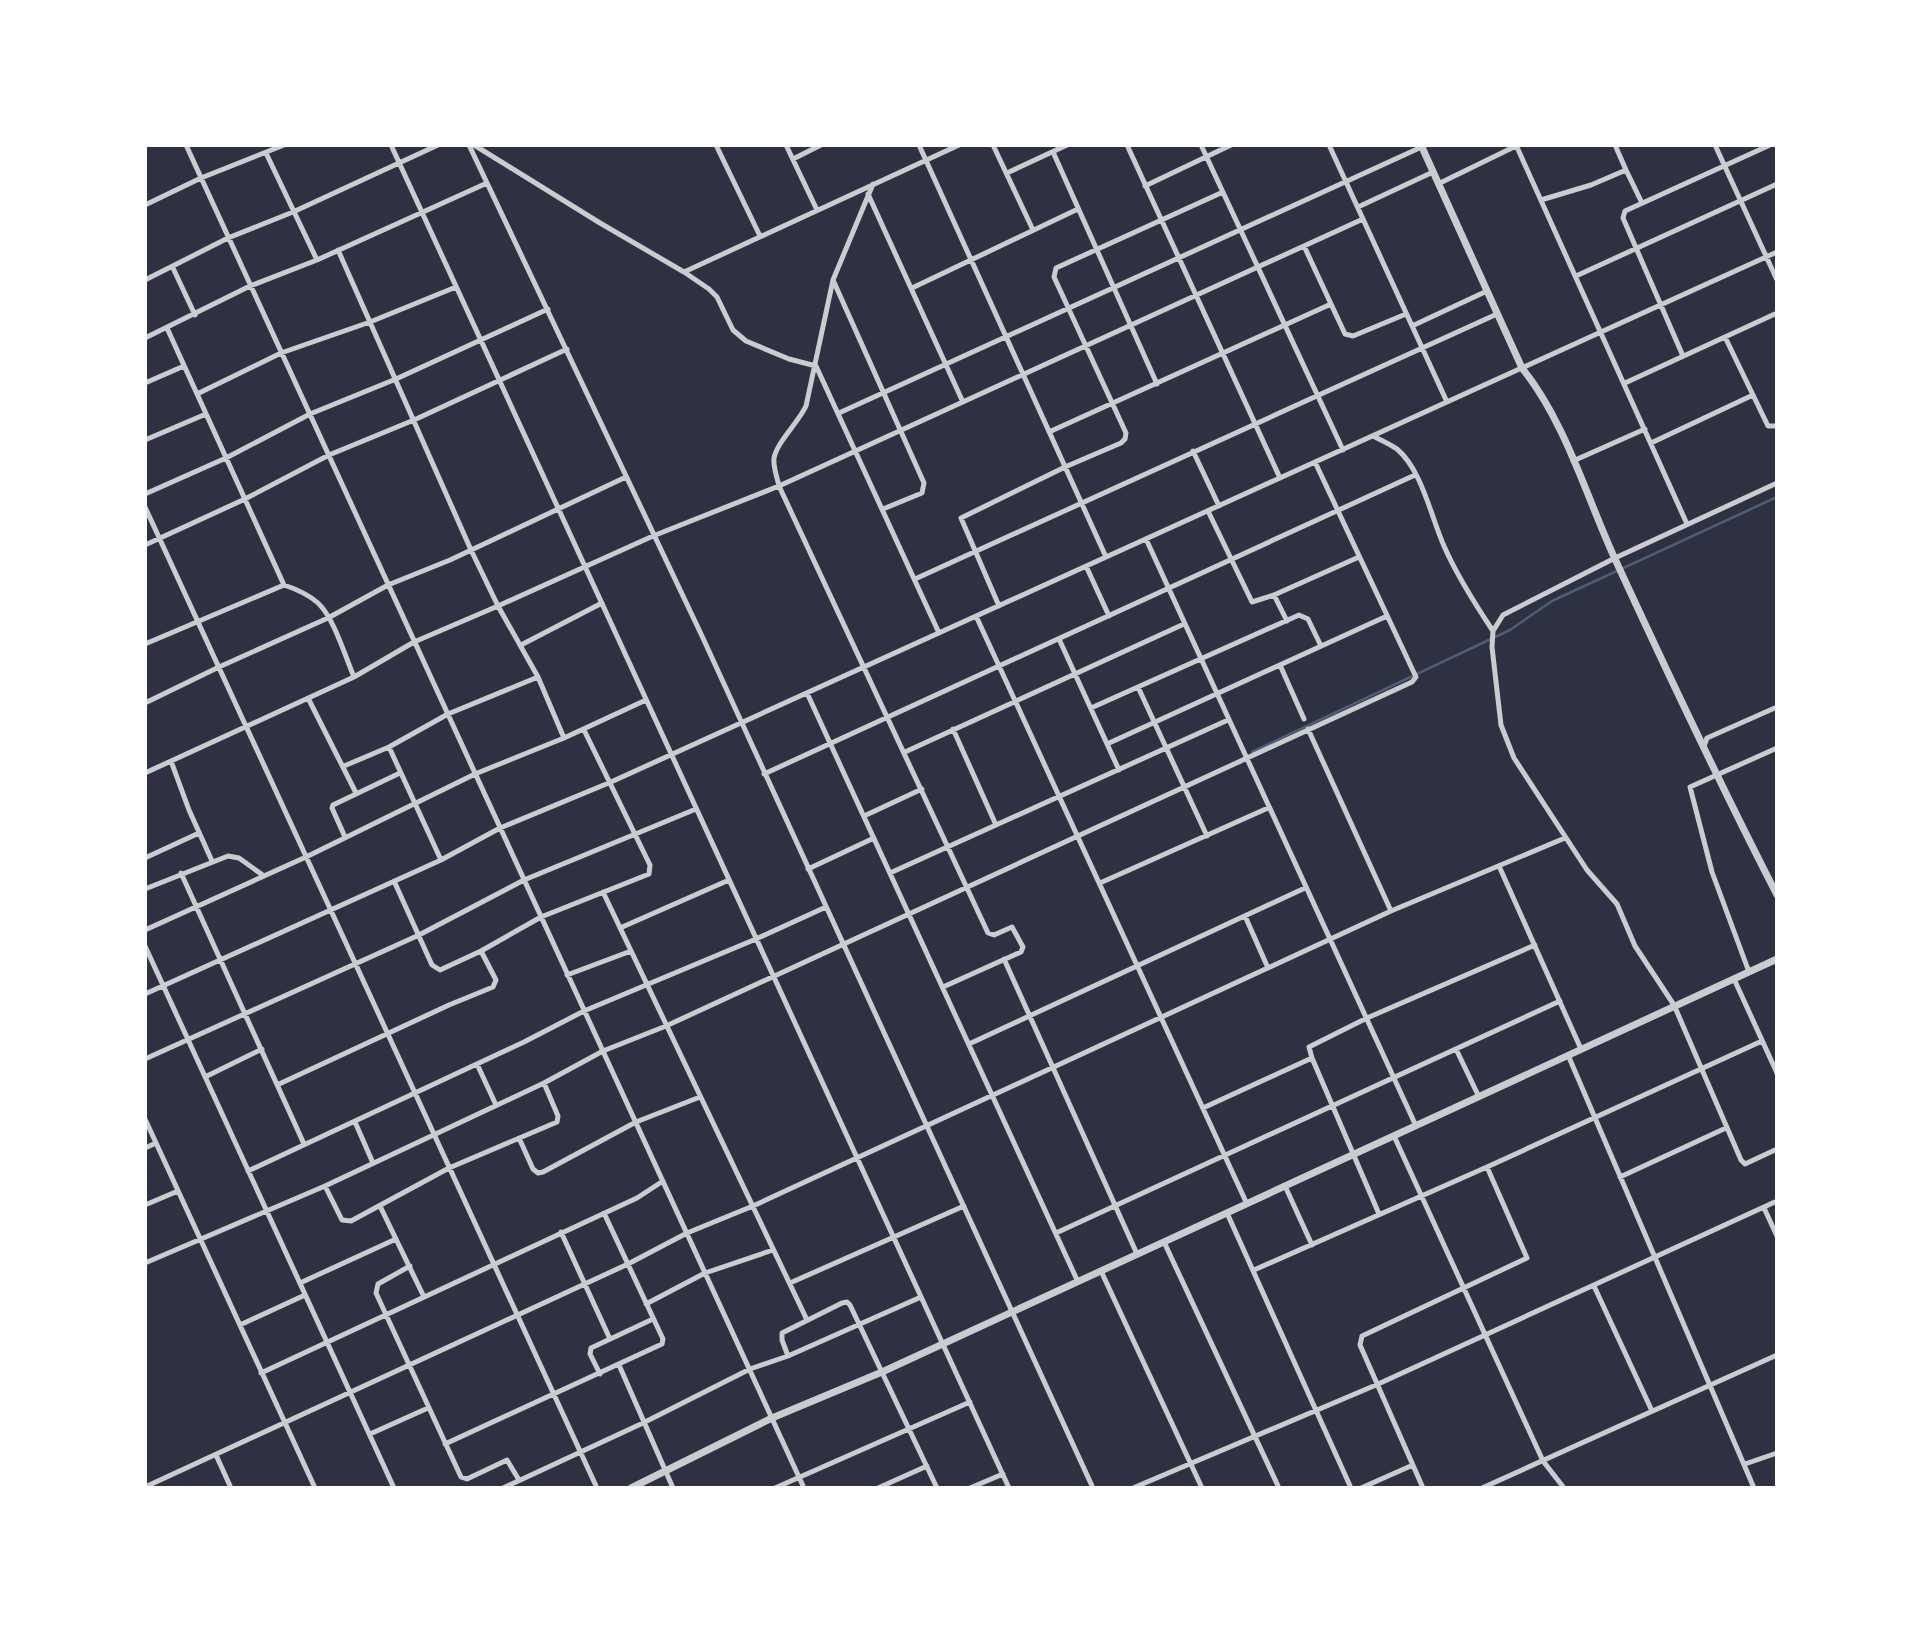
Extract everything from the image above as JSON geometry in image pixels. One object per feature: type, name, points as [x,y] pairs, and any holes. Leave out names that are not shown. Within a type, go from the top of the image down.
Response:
[{"type":"street","points":[[186,145],[804,1488]]},
{"type":"street","points":[[145,205],[201,178],[284,145]]},
{"type":"street","points":[[391,145],[1009,1488]]},
{"type":"street","points":[[145,281],[228,238],[293,212],[438,145]]},
{"type":"street","points":[[471,145],[702,636],[1093,1488]]},
{"type":"street","points":[[471,145],[684,272],[717,297],[733,330],[739,336],[757,347],[816,366],[939,633]]},
{"type":"street","points":[[716,145],[760,236]]},
{"type":"street","points":[[786,145],[817,210]]},
{"type":"street","points":[[793,159],[821,145]]},
{"type":"street","points":[[919,145],[1106,557]]},
{"type":"street","points":[[684,272],[959,145]]},
{"type":"street","points":[[993,145],[1033,230]]},
{"type":"street","points":[[1007,173],[1067,145]]},
{"type":"street","points":[[1127,145],[1280,478]]},
{"type":"street","points":[[1201,145],[1343,450]]},
{"type":"street","points":[[1145,186],[1231,145]]},
{"type":"street","points":[[1329,145],[1447,402]]},
{"type":"street","points":[[1438,184],[1517,145],[1687,524]]},
{"type":"street","points":[[1615,145],[1642,203]]},
{"type":"street","points":[[1715,145],[1777,280]]},
{"type":"street","points":[[1683,356],[1622,218],[1625,211],[1770,145]]},
{"type":"street","points":[[839,413],[1423,146],[1522,368],[1544,400],[1615,558],[1777,895]]},
{"type":"street","points":[[1053,152],[1157,384]]},
{"type":"street","points":[[266,153],[317,260]]},
{"type":"street","points":[[1541,200],[1591,185],[1626,170]]},
{"type":"street","points":[[1358,207],[1433,172]]},
{"type":"street","points":[[145,338],[250,286],[317,260],[487,183]]},
{"type":"street","points":[[873,184],[833,280],[806,406],[797,423],[779,445],[774,459],[779,486],[988,933],[994,935],[1010,928],[1015,929],[1023,949],[943,987]]},
{"type":"street","points":[[1576,276],[1777,184]]},
{"type":"street","points":[[999,606],[962,521],[963,516],[1121,443],[1126,433],[1054,277],[1054,271],[1223,191]]},
{"type":"street","points":[[868,194],[962,400]]},
{"type":"street","points":[[912,288],[1078,209]]},
{"type":"street","points":[[145,773],[354,677],[414,642],[653,536],[779,486],[962,400],[1363,219]]},
{"type":"street","points":[[1304,246],[1345,334],[1349,336],[1406,314]]},
{"type":"street","points":[[338,250],[471,550],[498,606],[538,677],[564,738]]},
{"type":"street","points":[[145,994],[440,860],[500,828],[672,755],[1777,252]]},
{"type":"street","points":[[173,268],[195,314]]},
{"type":"street","points":[[833,280],[925,484],[922,493],[883,509]]},
{"type":"street","points":[[197,394],[281,352],[370,322],[456,287]]},
{"type":"street","points":[[1412,326],[1487,291]]},
{"type":"street","points":[[1049,432],[1331,304]]},
{"type":"street","points":[[145,494],[226,458],[310,414],[396,379],[548,309]]},
{"type":"street","points":[[1625,383],[1777,313]]},
{"type":"street","points":[[915,579],[1497,314]]},
{"type":"street","points":[[167,328],[284,585],[315,600],[328,618],[354,677]]},
{"type":"street","points":[[1725,337],[1768,426],[1777,426]]},
{"type":"street","points":[[145,545],[245,499],[329,455],[414,420],[567,349]]},
{"type":"street","points":[[145,383],[184,366]]},
{"type":"street","points":[[1651,443],[1752,394]]},
{"type":"street","points":[[145,440],[206,414]]},
{"type":"street","points":[[1573,461],[1645,429]]},
{"type":"street","points":[[1373,436],[1396,449],[1408,463],[1444,546],[1471,598],[1493,631]]},
{"type":"street","points":[[1194,451],[1219,506]]},
{"type":"street","points":[[145,1263],[324,1186],[544,1083],[603,1051],[666,1026],[1415,680],[1416,677],[1315,462]]},
{"type":"street","points":[[764,774],[1415,475]]},
{"type":"street","points":[[145,703],[328,618],[388,585],[471,550],[626,477]]},
{"type":"street","points":[[1777,483],[1615,558],[1503,615],[1493,631],[1492,647],[1501,725],[1514,758],[1587,870],[1617,904],[1635,946],[1674,1005],[1741,1160],[1745,1164],[1777,1149]]},
{"type":"street","points":[[145,507],[597,1488]]},
{"type":"street","points":[[1208,511],[1252,602],[1274,596],[1359,557]]},
{"type":"street","points":[[1146,539],[1416,1126]]},
{"type":"street","points":[[1086,566],[1109,616]]},
{"type":"street","points":[[145,644],[284,585]]},
{"type":"street","points":[[1274,596],[1287,621]]},
{"type":"street","points":[[521,645],[602,603]]},
{"type":"street","points":[[1091,708],[1299,615],[1308,619],[1321,646]]},
{"type":"street","points":[[976,616],[1247,1203]]},
{"type":"street","points":[[1107,744],[1387,616]]},
{"type":"street","points":[[905,752],[1184,624]]},
{"type":"street","points":[[1059,639],[1119,770]]},
{"type":"street","points":[[1280,666],[1304,719]]},
{"type":"street","points":[[344,766],[389,747],[448,714],[538,677]]},
{"type":"street","points":[[1138,687],[1207,836]]},
{"type":"street","points":[[807,693],[1078,1282]]},
{"type":"street","points":[[308,698],[356,793]]},
{"type":"street","points":[[145,930],[306,857],[475,774],[584,730],[646,700]]},
{"type":"street","points":[[1704,747],[1707,738],[1775,708],[1777,716]]},
{"type":"street","points":[[890,873],[1228,720]]},
{"type":"street","points":[[953,729],[996,825]]},
{"type":"street","points":[[1308,729],[1391,911]]},
{"type":"street","points":[[394,881],[436,969],[439,970],[481,951],[541,917],[649,874],[652,870],[637,835],[584,730]]},
{"type":"street","points":[[389,747],[440,860]]},
{"type":"street","points":[[1749,972],[1712,872],[1690,787],[1777,748]]},
{"type":"street","points":[[171,761],[212,862]]},
{"type":"street","points":[[345,837],[332,806],[400,773]]},
{"type":"street","points":[[864,816],[922,789]]},
{"type":"street","points":[[1100,883],[1268,808]]},
{"type":"street","points":[[145,1059],[354,962],[419,935],[524,880],[696,809]]},
{"type":"street","points":[[145,858],[199,833]]},
{"type":"street","points":[[808,869],[874,838]]},
{"type":"street","points":[[145,1487],[628,1264],[687,1233],[753,1206],[1391,911],[1565,838]]},
{"type":"street","points":[[145,889],[181,873],[233,856],[264,876]]},
{"type":"street","points":[[1499,866],[1581,1049]]},
{"type":"street","points":[[181,873],[304,1144]]},
{"type":"street","points":[[620,928],[729,880]]},
{"type":"street","points":[[969,1044],[1305,888]]},
{"type":"street","points":[[603,892],[807,1320]]},
{"type":"street","points":[[248,1171],[415,1094],[584,1011],[756,939],[826,906]]},
{"type":"street","points":[[1245,916],[1268,968]]},
{"type":"street","points":[[1379,1214],[1311,1058],[1308,1050],[1311,1044],[1535,944]]},
{"type":"street","points":[[145,946],[394,1488]]},
{"type":"street","points":[[278,1085],[493,987],[496,980],[481,951]]},
{"type":"street","points":[[568,975],[631,951]]},
{"type":"street","points":[[631,1488],[772,1418],[882,1372],[1777,959]]},
{"type":"street","points":[[1004,960],[1137,1254]]},
{"type":"street","points":[[1734,979],[1777,1073]]},
{"type":"street","points":[[1056,1233],[1560,1001]]},
{"type":"street","points":[[1254,1270],[1488,1167],[1762,1041]]},
{"type":"street","points":[[205,1077],[262,1049]]},
{"type":"street","points":[[1456,1049],[1479,1097]]},
{"type":"street","points":[[1568,1055],[1754,1488]]},
{"type":"street","points":[[1203,1108],[1311,1058]]},
{"type":"street","points":[[477,1064],[496,1105]]},
{"type":"street","points":[[324,1186],[342,1220],[347,1222],[449,1168],[559,1119],[544,1083]]},
{"type":"street","points":[[519,1138],[533,1169],[538,1173],[543,1172],[636,1122],[700,1097]]},
{"type":"street","points":[[145,1119],[315,1488]]},
{"type":"street","points":[[355,1122],[373,1163]]},
{"type":"street","points":[[1620,1177],[1726,1128]]},
{"type":"street","points":[[1394,1136],[1543,1461],[1564,1488]]},
{"type":"street","points":[[145,1148],[156,1143]]},
{"type":"street","points":[[1423,1488],[1360,1345],[1362,1336],[1527,1258],[1488,1167]]},
{"type":"street","points":[[261,1373],[637,1198],[663,1181]]},
{"type":"street","points":[[1285,1186],[1312,1244]]},
{"type":"street","points":[[145,1205],[178,1191]]},
{"type":"street","points":[[1133,1488],[1376,1385],[1777,1201]]},
{"type":"street","points":[[380,1206],[424,1297]]},
{"type":"street","points":[[790,1283],[964,1206]]},
{"type":"street","points":[[1764,1208],[1777,1236]]},
{"type":"street","points":[[444,1444],[662,1344],[663,1339],[604,1213]]},
{"type":"street","points":[[1227,1213],[1351,1488]]},
{"type":"street","points":[[561,1232],[610,1339]]},
{"type":"street","points":[[300,1283],[396,1239]]},
{"type":"street","points":[[1164,1242],[1279,1488]]},
{"type":"street","points":[[646,1304],[705,1273],[773,1250]]},
{"type":"street","points":[[410,1266],[377,1284],[375,1288],[444,1444],[463,1479],[507,1460],[519,1480]]},
{"type":"street","points":[[1101,1271],[1202,1488]]},
{"type":"street","points":[[1594,1286],[1652,1411]]},
{"type":"street","points":[[240,1325],[306,1295]]},
{"type":"street","points":[[503,1488],[643,1423],[750,1369],[789,1356],[921,1297]]},
{"type":"street","points":[[789,1356],[782,1333],[847,1302],[937,1488]]},
{"type":"street","points":[[600,1374],[589,1351],[653,1319]]},
{"type":"street","points":[[1482,1488],[1777,1355]]},
{"type":"street","points":[[619,1365],[673,1488]]},
{"type":"street","points":[[775,1488],[970,1402]]},
{"type":"street","points":[[370,1434],[428,1408]]},
{"type":"street","points":[[1745,1464],[1777,1452]]},
{"type":"street","points":[[216,1455],[231,1488]]},
{"type":"street","points":[[1361,1488],[1413,1465]]},
{"type":"street","points":[[878,1488],[927,1466]]},
{"type":"street","points":[[970,1488],[1003,1474]]},
{"type":"waterway","points":[[1252,752],[1510,630],[1552,601],[1777,497]]}]
